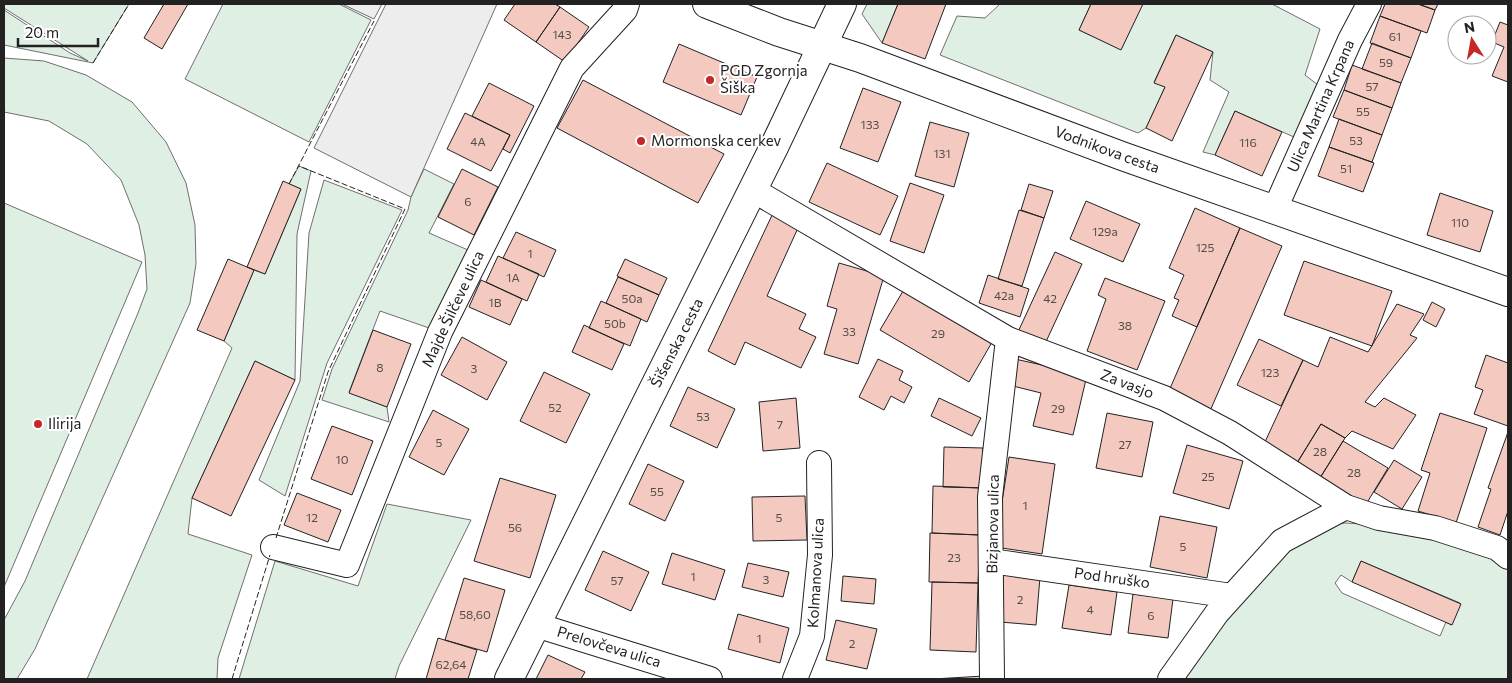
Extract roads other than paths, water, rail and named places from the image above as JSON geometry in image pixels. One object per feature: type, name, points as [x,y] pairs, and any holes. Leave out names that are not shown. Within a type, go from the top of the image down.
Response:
[{"type":"street","name":"Majde Šilčeve ulica","points":[[273,547],[347,565],[448,314],[572,68],[624,10],[627,4]]},
{"type":"street","name":"Vodnikova cesta","points":[[707,4],[779,32],[877,65],[1122,156],[1508,292]]},
{"type":"street","name":"Šišenska cesta","points":[[509,679],[753,190],[842,4]]},
{"type":"street","name":"Ulica Martina Krpana","points":[[1275,209],[1350,40],[1369,4]]},
{"type":"street","name":"Za vasjo","points":[[753,190],[1008,339],[1164,398],[1230,433],[1346,507],[1379,518],[1435,528],[1497,548],[1508,557]]},
{"type":"street","name":"Bizjanova ulica","points":[[992,679],[990,497],[1008,339]]},
{"type":"street","name":"Kolmanova ulica","points":[[795,679],[812,636],[820,556],[819,463]]},
{"type":"street","points":[[1170,679],[1232,596],[1282,541],[1346,507]]},
{"type":"street","name":"Pod hruško","points":[[991,561],[1232,596]]},
{"type":"street","name":"Prelovčeva ulica","points":[[536,625],[710,679]]},
{"type":"place","name":"PGD Zgornja Šiška","points":[[710,80]]},
{"type":"place","name":"Mormonska cerkev","points":[[641,141]]},
{"type":"place","name":"Ilirija","points":[[38,424]]}]
